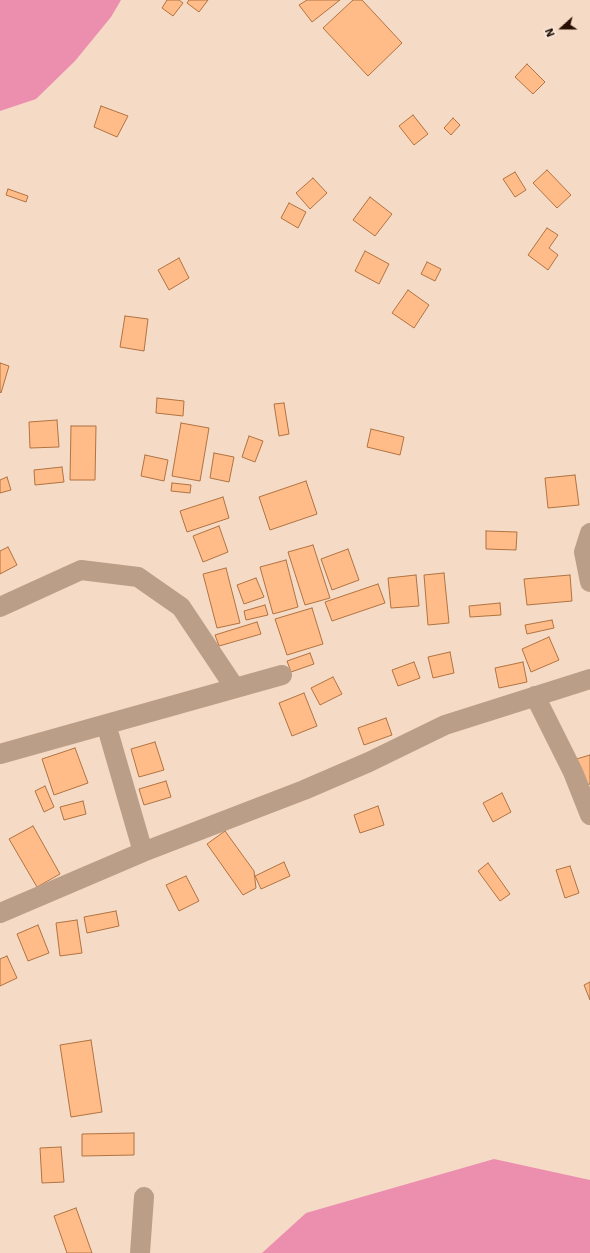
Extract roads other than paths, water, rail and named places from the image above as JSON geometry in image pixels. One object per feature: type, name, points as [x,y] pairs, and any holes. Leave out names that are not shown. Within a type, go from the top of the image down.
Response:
[{"type":"street","points":[[590,533],[584,552],[590,582]]},
{"type":"street","points":[[0,607],[81,570],[138,577],[181,607],[234,688]]},
{"type":"street","points":[[0,754],[282,675]]},
{"type":"street","points":[[0,913],[143,852],[304,790],[369,762],[445,725],[590,679]]},
{"type":"street","points":[[535,696],[573,772],[590,815]]},
{"type":"street","points":[[106,724],[143,852]]},
{"type":"street","points":[[140,1253],[144,1197]]}]
